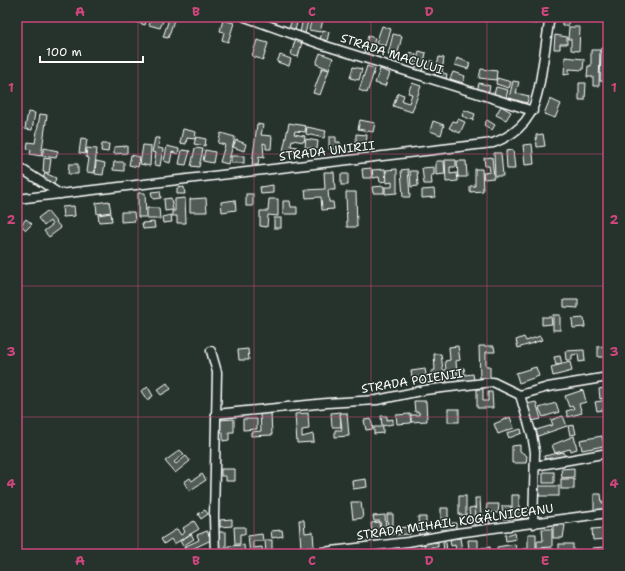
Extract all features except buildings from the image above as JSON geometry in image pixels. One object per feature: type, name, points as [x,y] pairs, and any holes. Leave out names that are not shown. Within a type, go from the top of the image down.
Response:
[{"type":"street","name":"STRADA MACULUI","points":[[244,17],[323,45],[533,111]]},
{"type":"street","name":"STRADA UNIRII","points":[[17,199],[488,144],[503,139],[519,129],[533,111],[539,92],[550,17]]},
{"type":"street","points":[[601,17],[608,21]]},
{"type":"street","points":[[17,166],[60,194]]},
{"type":"street","points":[[211,351],[217,372],[214,517],[215,554]]},
{"type":"street","points":[[533,524],[535,466],[532,434],[520,395],[548,387],[608,377]]},
{"type":"street","name":"STRADA POIENII","points":[[216,414],[327,403],[377,400],[425,390],[493,382],[520,395]]},
{"type":"street","points":[[535,466],[608,453]]},
{"type":"street","name":"STRADA MIHAIL KOGĂLNICEANU","points":[[306,554],[608,513]]}]
